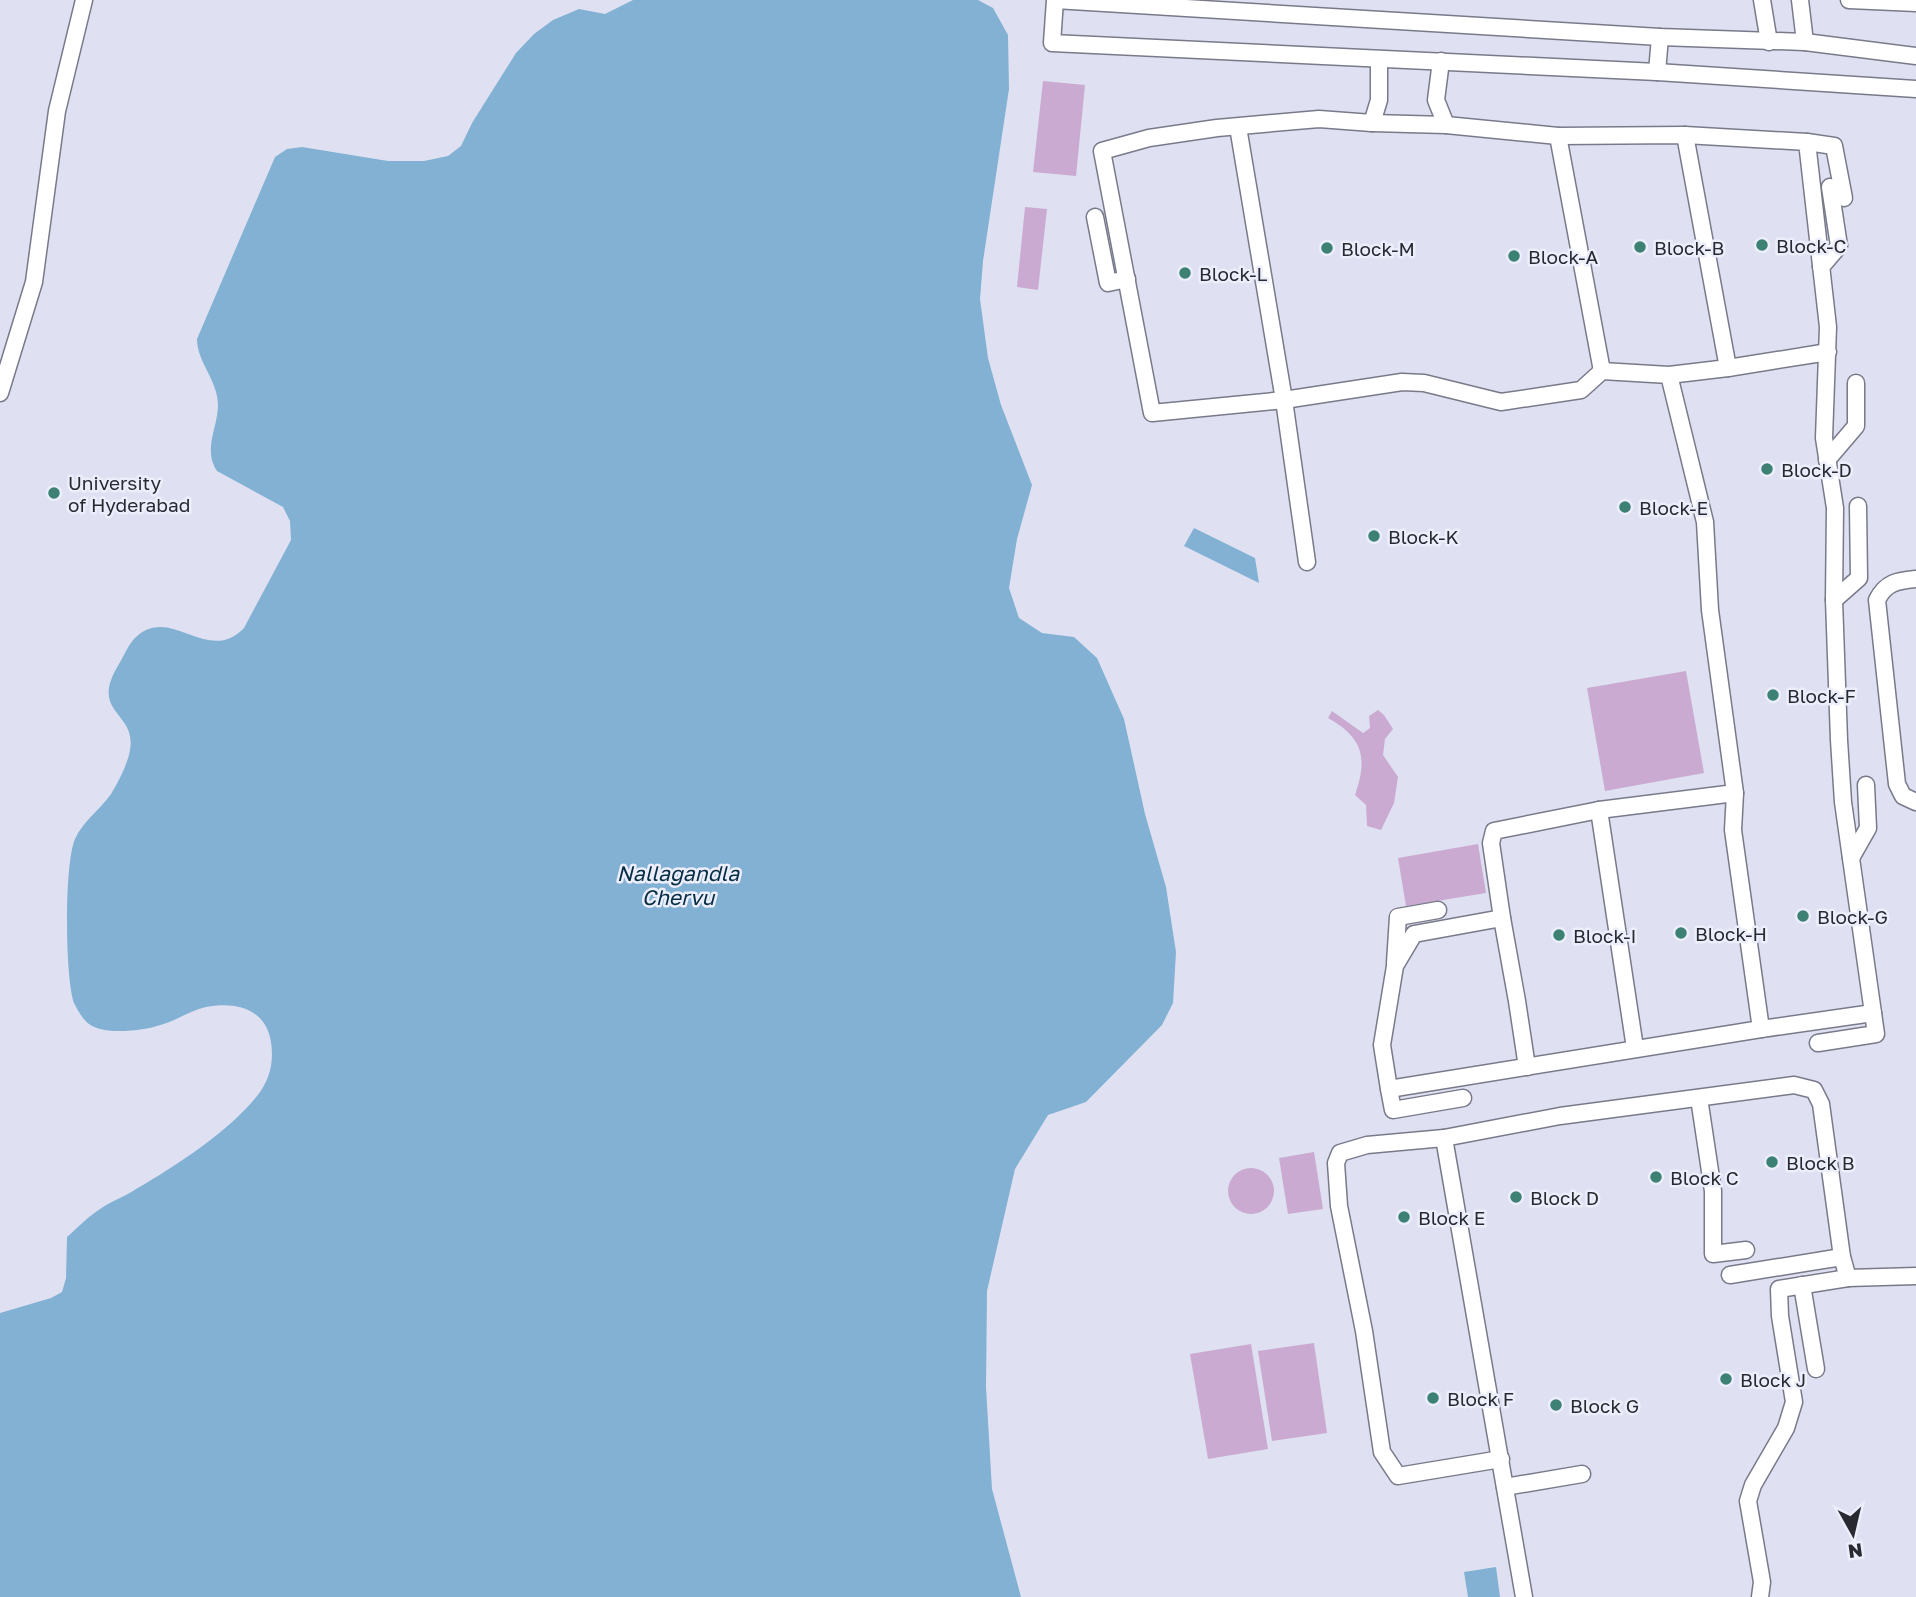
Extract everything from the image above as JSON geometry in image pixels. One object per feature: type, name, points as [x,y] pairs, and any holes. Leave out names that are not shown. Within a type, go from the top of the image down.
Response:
[{"type":"street","points":[[0,393],[34,282],[57,111],[84,0]]},
{"type":"street","points":[[1762,0],[1769,42]]},
{"type":"street","points":[[1800,0],[1805,42]]},
{"type":"street","points":[[1849,0],[1916,3]]},
{"type":"street","points":[[1916,56],[1805,42],[1660,37],[1323,8],[1055,1],[1052,43],[1657,72],[1916,89]]},
{"type":"street","points":[[1657,72],[1660,37]]},
{"type":"street","points":[[1372,123],[1379,100],[1379,60]]},
{"type":"street","points":[[1441,61],[1436,100],[1446,125]]},
{"type":"street","points":[[1828,352],[1669,375],[1602,371],[1581,390],[1501,402],[1424,383],[1402,382],[1284,400],[1152,413],[1102,151],[1149,138],[1319,119],[1446,125],[1558,136],[1685,135],[1807,142],[1834,146],[1844,198]]},
{"type":"street","points":[[1238,127],[1284,400],[1307,562]]},
{"type":"street","points":[[1685,135],[1727,368]]},
{"type":"street","points":[[1558,136],[1602,371]]},
{"type":"street","points":[[1807,142],[1828,327],[1824,438],[1835,508],[1834,600],[1843,803],[1876,1034],[1818,1043]]},
{"type":"street","points":[[1822,267],[1839,246],[1830,187]]},
{"type":"street","points":[[1095,217],[1108,283],[1127,279]]},
{"type":"street","points":[[1669,375],[1705,522],[1710,610],[1735,793],[1733,830],[1761,1029]]},
{"type":"street","points":[[1827,460],[1856,426],[1856,383]]},
{"type":"street","points":[[1834,600],[1859,578],[1858,506]]},
{"type":"street","points":[[1916,579],[1897,580],[1884,587],[1877,600],[1897,784],[1903,796],[1916,802]]},
{"type":"street","points":[[1851,858],[1868,828],[1866,785]]},
{"type":"street","points":[[1527,1067],[1491,844],[1494,831],[1599,810],[1735,793]]},
{"type":"street","points":[[1599,810],[1635,1048]]},
{"type":"street","points":[[1438,909],[1398,917],[1395,966],[1382,1045],[1393,1110],[1463,1098]]},
{"type":"street","points":[[1395,966],[1414,934],[1502,918]]},
{"type":"street","points":[[1390,1089],[1635,1048],[1873,1013]]},
{"type":"street","points":[[1501,1460],[1398,1476],[1382,1452],[1364,1331],[1339,1206],[1336,1163],[1340,1153],[1367,1145],[1444,1138],[1560,1116],[1794,1086],[1814,1090],[1821,1104],[1847,1278]]},
{"type":"street","points":[[1699,1098],[1713,1191],[1713,1254],[1746,1250]]},
{"type":"street","points":[[1444,1138],[1524,1597]]},
{"type":"street","points":[[1730,1275],[1842,1257]]},
{"type":"street","points":[[1760,1597],[1762,1583],[1748,1501],[1753,1485],[1786,1428],[1794,1402],[1780,1316],[1779,1289],[1847,1278],[1916,1276]]},
{"type":"street","points":[[1802,1285],[1816,1369]]},
{"type":"street","points":[[1505,1487],[1582,1475]]},
{"type":"shaded area","points":[[1043,81],[1085,85],[1076,176],[1033,172]]},
{"type":"shaded area","points":[[1025,207],[1047,209],[1038,290],[1017,287]]},
{"type":"shaded area","points":[[1686,671],[1704,773],[1605,791],[1587,688]]},
{"type":"shaded area","points":[[1378,710],[1393,729],[1385,739],[1383,755],[1398,777],[1394,803],[1381,830],[1367,826],[1366,805],[1355,795],[1361,770],[1360,750],[1349,733],[1328,718],[1332,711],[1363,733],[1370,728],[1369,716]]},
{"type":"shaded area","points":[[1478,844],[1486,893],[1406,906],[1398,858]]},
{"type":"shaded area","points":[[1314,1152],[1323,1209],[1288,1214],[1279,1158]]},
{"type":"shaded area","points":[[1251,1168],[1267,1175],[1274,1191],[1267,1207],[1251,1214],[1235,1207],[1228,1191],[1235,1175]]},
{"type":"shaded area","points":[[1314,1343],[1327,1433],[1272,1441],[1258,1351]]},
{"type":"shaded area","points":[[1251,1344],[1268,1449],[1208,1459],[1190,1354]]},
{"type":"water","name":"Nallagandla Chervu","points":[[633,0],[978,0],[993,8],[1008,35],[1009,89],[983,261],[980,299],[988,358],[1001,405],[1032,485],[1017,539],[1009,588],[1019,618],[1042,633],[1074,637],[1097,658],[1124,719],[1145,814],[1166,887],[1176,952],[1173,1003],[1162,1025],[1086,1102],[1048,1115],[1015,1169],[987,1291],[986,1387],[992,1489],[1021,1597],[0,1597],[0,1313],[51,1298],[62,1292],[66,1278],[67,1237],[98,1210],[168,1170],[231,1122],[261,1090],[271,1064],[268,1031],[263,1022],[248,1010],[217,1005],[142,1029],[103,1030],[85,1020],[74,1003],[71,990],[67,895],[71,852],[82,827],[111,794],[130,750],[127,727],[111,703],[111,680],[133,640],[149,629],[163,627],[217,641],[230,638],[244,628],[291,540],[290,521],[283,507],[217,471],[213,463],[211,447],[217,398],[212,380],[200,356],[197,339],[275,157],[287,149],[302,147],[388,161],[424,161],[448,156],[461,146],[472,123],[516,53],[534,34],[553,20],[579,9],[605,14]]},
{"type":"water","points":[[1194,528],[1255,558],[1259,583],[1184,546]]},
{"type":"water","points":[[1496,1567],[1500,1597],[1468,1597],[1464,1572]]},
{"type":"place","name":"Block-C","points":[[1762,245]]},
{"type":"place","name":"Block-B","points":[[1640,247]]},
{"type":"place","name":"Block-M","points":[[1327,248]]},
{"type":"place","name":"Block-A","points":[[1514,256]]},
{"type":"place","name":"Block-L","points":[[1185,273]]},
{"type":"place","name":"Block-D","points":[[1767,469]]},
{"type":"place","name":"University of Hyderabad","points":[[54,493]]},
{"type":"place","name":"Block-E","points":[[1625,507]]},
{"type":"place","name":"Block-K","points":[[1374,536]]},
{"type":"place","name":"Block-F","points":[[1773,695]]},
{"type":"place","name":"Block-G","points":[[1803,916]]},
{"type":"place","name":"Block-H","points":[[1681,933]]},
{"type":"place","name":"Block-I","points":[[1559,935]]},
{"type":"place","name":"Block B","points":[[1772,1162]]},
{"type":"place","name":"Block C","points":[[1656,1177]]},
{"type":"place","name":"Block D","points":[[1516,1197]]},
{"type":"place","name":"Block E","points":[[1404,1217]]},
{"type":"place","name":"Block J","points":[[1726,1379]]},
{"type":"place","name":"Block F","points":[[1433,1398]]},
{"type":"place","name":"Block G","points":[[1556,1405]]}]
